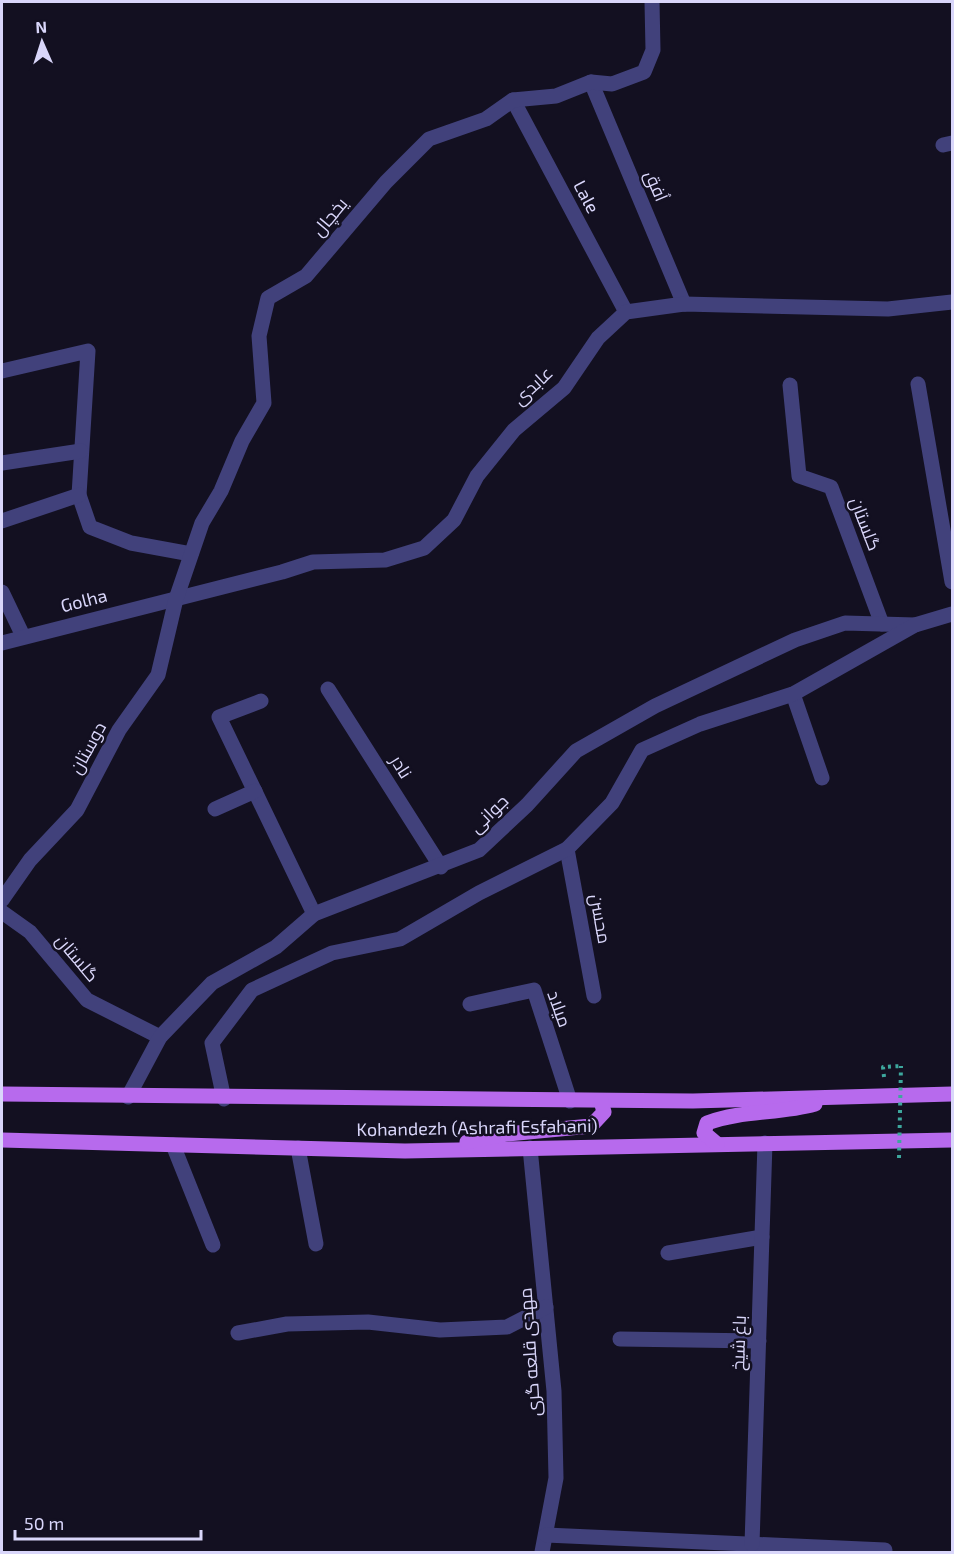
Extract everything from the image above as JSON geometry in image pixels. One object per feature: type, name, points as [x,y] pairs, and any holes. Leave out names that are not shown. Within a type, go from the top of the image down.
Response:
[{"type":"main road","name":"Kohandezh (Ashrafi Esfahani)","points":[[2,1094],[224,1099],[570,1101],[952,1094]]},
{"type":"main road","points":[[717,1144],[704,1132],[707,1123],[726,1116],[789,1112],[838,1097]]},
{"type":"main road","points":[[423,1151],[507,1134],[591,1126],[604,1112],[601,1101]]},
{"type":"main road","name":"Kohandezh (Ashrafi Esfahani)","points":[[2,1140],[423,1151],[952,1140]]},
{"type":"street","name":"یخچال","points":[[177,598],[202,523],[221,491],[242,441],[264,404],[259,336],[268,298],[306,276],[386,182],[429,139],[486,119],[513,100],[556,96],[591,82],[612,84],[644,72],[653,50],[652,2]]},
{"type":"street","name":"اُفق","points":[[591,82],[684,304]]},
{"type":"street","name":"Lale","points":[[513,100],[626,312]]},
{"type":"street","points":[[626,312],[684,304],[888,309],[952,302]]},
{"type":"street","name":"عابدی","points":[[177,598],[313,562],[385,560],[424,548],[454,520],[477,476],[514,430],[564,388],[598,338],[626,312]]},
{"type":"street","points":[[2,371],[88,351],[80,495],[90,527],[130,543],[191,554]]},
{"type":"street","points":[[918,384],[952,582]]},
{"type":"street","name":"گلستان","points":[[790,385],[799,476],[831,487],[882,624]]},
{"type":"street","points":[[2,463],[81,451]]},
{"type":"street","points":[[2,520],[80,495]]},
{"type":"street","points":[[2,592],[23,636]]},
{"type":"street","name":"Golha","points":[[2,643],[177,598]]},
{"type":"street","name":"دوستان","points":[[2,900],[30,860],[77,810],[119,730],[158,675],[177,598]]},
{"type":"street","name":"جوانی","points":[[224,1099],[212,1043],[252,990],[332,953],[399,939],[479,893],[567,849],[612,803],[642,750],[700,724],[793,694],[915,625],[952,614]]},
{"type":"street","name":"جوانی","points":[[128,1097],[160,1038],[212,983],[276,947],[314,914],[441,867],[479,850],[527,805],[576,751],[655,706],[795,640],[845,623],[915,625]]},
{"type":"street","name":"نادر","points":[[328,688],[441,867]]},
{"type":"street","points":[[793,694],[822,778]]},
{"type":"street","points":[[261,701],[219,717],[314,914]]},
{"type":"street","points":[[215,809],[255,791]]},
{"type":"street","name":"محسن","points":[[567,849],[594,996]]},
{"type":"street","name":"گلستان","points":[[2,912],[30,932],[87,1000],[160,1038]]},
{"type":"street","name":"میلاد","points":[[470,1004],[534,990],[570,1101]]},
{"type":"street","name":"باغ شیخ","points":[[752,1544],[765,1143]]},
{"type":"street","points":[[173,1145],[213,1245]]},
{"type":"street","points":[[298,1148],[316,1244]]},
{"type":"street","name":"مهدی قلعه گری","points":[[530,1148],[554,1391],[556,1478],[542,1552]]},
{"type":"street","points":[[668,1253],[762,1237]]},
{"type":"street","points":[[238,1333],[287,1324],[368,1322],[440,1330],[507,1327],[546,1307]]},
{"type":"street","points":[[620,1339],[759,1341]]},
{"type":"street","points":[[546,1535],[612,1545],[752,1544],[830,1550],[885,1550]]},
{"type":"path","points":[[883,1067],[902,1066],[899,1158]]}]
